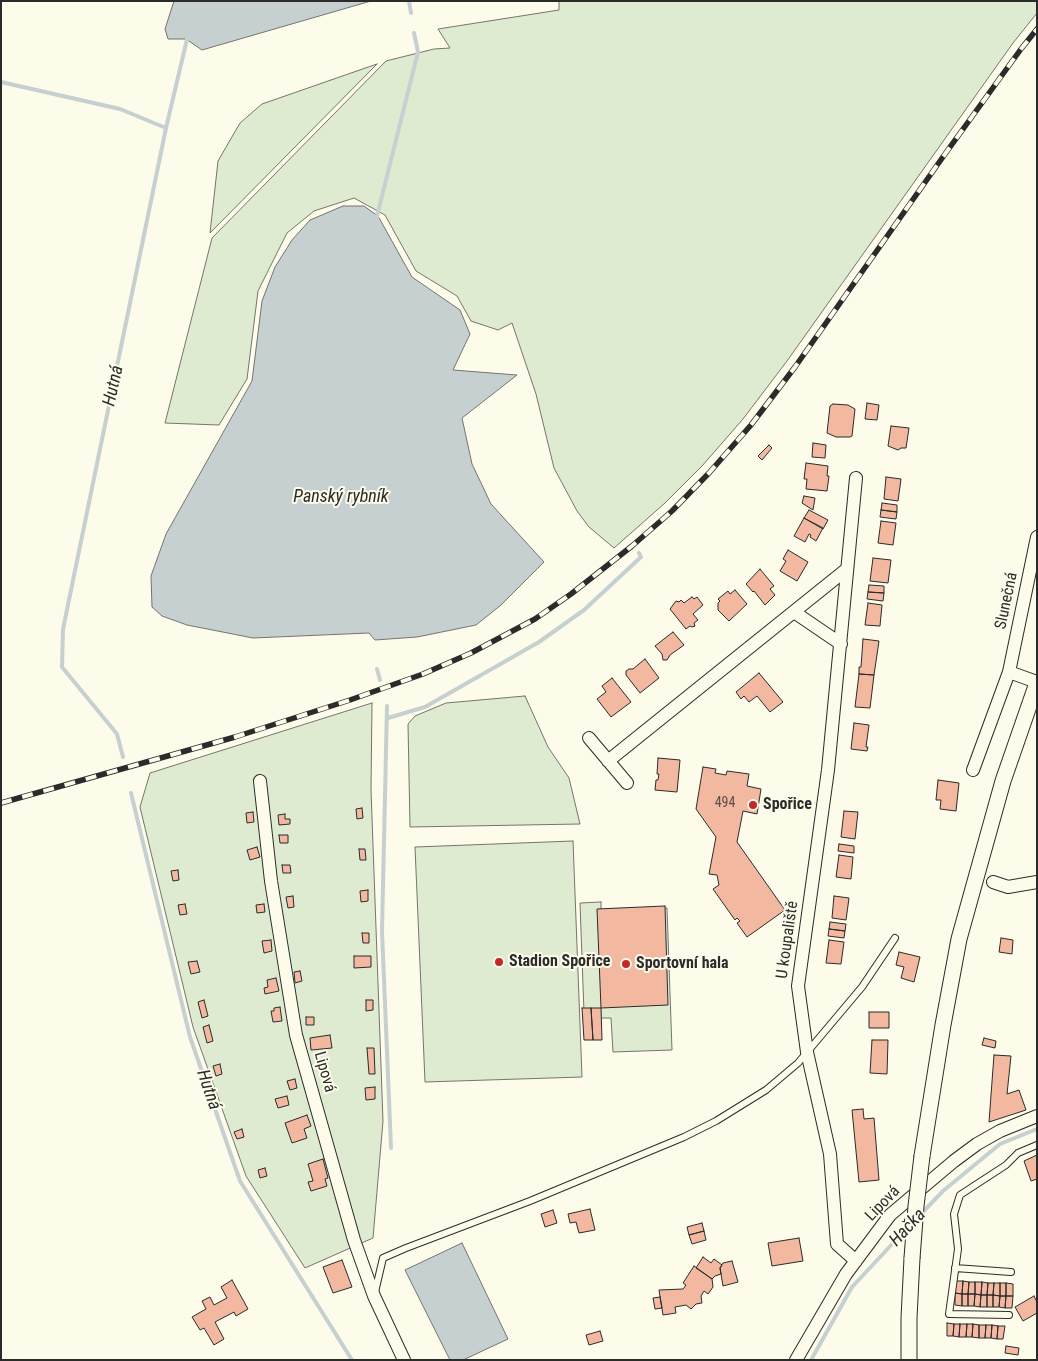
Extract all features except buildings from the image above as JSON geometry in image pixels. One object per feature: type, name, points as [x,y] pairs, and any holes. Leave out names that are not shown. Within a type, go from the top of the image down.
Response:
[{"type":"street","name":"U koupaliště","points":[[856,478],[828,770],[798,986],[807,1052],[830,1154],[837,1244],[856,1261]]},
{"type":"street","name":"Slunečná","points":[[973,770],[1009,672],[1037,537]]},
{"type":"street","points":[[608,760],[847,569]]},
{"type":"street","points":[[794,612],[841,644]]},
{"type":"street","points":[[909,1360],[909,1318],[916,1206],[943,1025],[959,939],[1003,782],[1037,683],[1009,672]]},
{"type":"street","points":[[589,738],[627,783]]},
{"type":"street","name":"Lipová","points":[[260,782],[271,881],[296,1035],[354,1240],[374,1296],[404,1360]]},
{"type":"street","points":[[993,882],[1008,887],[1037,882]]},
{"type":"street","name":"Lipová","points":[[796,1360],[846,1274],[890,1215],[976,1144],[1000,1131],[1037,1116]]},
{"type":"lane","points":[[374,1296],[383,1258],[530,1201],[684,1137],[716,1121],[766,1090],[798,1063],[862,987],[895,938]]},
{"type":"lane","points":[[1008,1315],[949,1314],[958,1248],[954,1214],[960,1195],[1006,1164],[1018,1153],[1037,1145]]},
{"type":"lane","points":[[956,1268],[1011,1272]]},
{"type":"green space","points":[[559,1],[1037,1],[1037,13],[1013,43],[787,361],[743,419],[702,466],[665,503],[614,548],[589,527],[577,511],[554,468],[536,394],[512,323],[498,330],[471,321],[457,296],[416,271],[385,215],[354,198],[314,211],[287,233],[258,291],[247,379],[219,425],[165,423],[212,238],[386,61],[434,49],[450,48],[438,29],[559,10]]},
{"type":"green space","points":[[377,64],[210,233],[218,161],[240,123],[262,104]]},
{"type":"green space","points":[[525,696],[548,747],[569,778],[580,824],[410,827],[408,724],[415,716],[446,703]]},
{"type":"green space","points":[[372,703],[371,790],[383,1121],[373,1238],[305,1268],[246,1176],[193,1027],[140,807],[150,773]]},
{"type":"green space","name":"Stadion Spořice","points":[[573,841],[582,1077],[425,1082],[415,847]]},
{"type":"green space","name":"Sportovní hala","points":[[601,902],[601,910],[667,908],[672,1050],[613,1052],[611,1018],[601,1018],[585,1040],[580,903]]},
{"type":"water","points":[[174,1],[371,1],[202,50],[186,39],[168,39],[165,29]]},
{"type":"water","name":"Panský rybník","points":[[343,206],[364,206],[378,216],[412,277],[460,310],[470,334],[453,370],[517,375],[462,418],[472,464],[491,504],[544,562],[501,605],[476,625],[417,637],[375,640],[369,633],[253,638],[187,625],[162,616],[152,607],[151,576],[166,534],[252,381],[262,301],[275,267],[292,240],[310,220]]},
{"type":"water","points":[[462,1243],[508,1339],[463,1360],[450,1360],[405,1270]]},
{"type":"waterway","points":[[409,1],[411,13]]},
{"type":"waterway","points":[[376,220],[418,52],[414,33]]},
{"type":"waterway","name":"Hutná","points":[[123,757],[117,734],[62,667],[63,629],[166,128],[188,35]]},
{"type":"waterway","points":[[1,82],[120,109],[166,128]]},
{"type":"waterway","points":[[388,718],[425,707],[539,642],[584,610],[641,557],[639,553]]},
{"type":"waterway","points":[[377,669],[380,680]]},
{"type":"waterway","points":[[387,706],[382,931],[391,1148]]},
{"type":"waterway","name":"Hutná","points":[[131,793],[190,1037],[240,1181],[352,1360]]},
{"type":"waterway","name":"Hačka","points":[[921,1214],[943,1191],[1000,1144],[1037,1129]]},
{"type":"waterway","name":"Hačka","points":[[811,1360],[852,1287],[909,1226]]},
{"type":"railway","points":[[1,803],[235,737],[423,674],[471,653],[535,619],[571,594],[632,546],[672,511],[709,473],[751,425],[795,367],[945,154],[1037,29]]},
{"type":"place","name":"Spořice","points":[[753,805]]},
{"type":"place","name":"Stadion Spořice","points":[[499,962]]},
{"type":"place","name":"Sportovní hala","points":[[626,964]]}]
